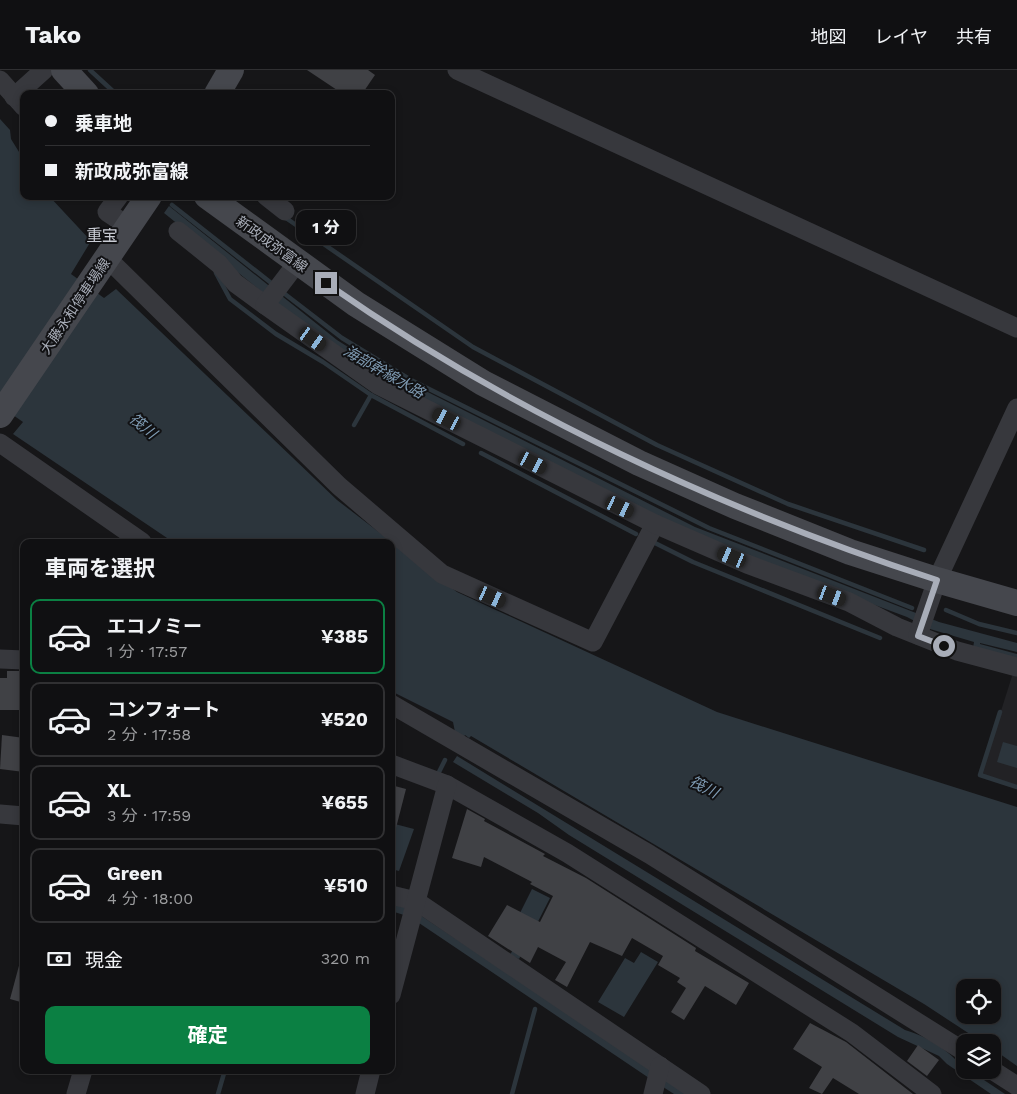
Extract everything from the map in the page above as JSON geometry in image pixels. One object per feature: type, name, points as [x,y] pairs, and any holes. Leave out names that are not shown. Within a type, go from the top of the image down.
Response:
[{"type":"main road","points":[[50,70],[80,90]]},
{"type":"main road","points":[[219,90],[231,70]]},
{"type":"main road","name":"大藤永和停車場線","points":[[0,415],[146,200]]},
{"type":"main road","name":"新政成弥富線","points":[[212,200],[356,304],[483,383],[640,463],[735,506],[850,552],[1017,603]]},
{"type":"street","points":[[29,90],[50,70]]},
{"type":"street","points":[[457,70],[1017,328]]},
{"type":"street","points":[[0,80],[19,99]]},
{"type":"street","points":[[116,200],[107,212],[128,226]]},
{"type":"street","points":[[271,200],[285,211]]},
{"type":"street","points":[[178,231],[219,264],[235,283],[266,303],[378,384],[654,524],[747,564],[849,602],[897,628],[921,627],[957,651],[1017,667]]},
{"type":"street","points":[[107,258],[339,486],[442,574],[593,642],[654,524]]},
{"type":"street","points":[[266,303],[297,263]]},
{"type":"street","points":[[921,627],[937,580],[1017,408]]},
{"type":"street","points":[[0,443],[138,539]]},
{"type":"street","points":[[0,658],[20,660]]},
{"type":"street","points":[[395,706],[649,854],[956,1046]]},
{"type":"street","points":[[395,766],[447,785],[566,853],[663,912],[698,937],[852,1033],[932,1094]]},
{"type":"street","points":[[395,980],[447,785]]},
{"type":"street","points":[[0,814],[20,816]]},
{"type":"street","points":[[395,898],[657,1078],[701,1094]]},
{"type":"street","points":[[76,1094],[82,1074]]},
{"type":"street","points":[[365,1094],[370,1074]]},
{"type":"street","points":[[1001,1076],[1017,1086]]},
{"type":"shaded area","points":[[1013,673],[1017,674],[1017,786],[981,774]]},
{"type":"water","name":"筏川","points":[[0,119],[10,130],[11,139],[20,154],[20,200],[53,200],[91,241],[71,274],[104,298],[116,289],[337,500],[388,539],[169,539],[13,434],[23,422],[0,406]]},
{"type":"water","name":"海部幹線水路","points":[[169,206],[337,340],[386,371],[695,527],[939,622],[1017,643],[1017,652],[980,644],[1017,654],[1017,658],[973,648],[974,642],[930,629],[907,617],[711,544],[382,379],[277,304],[164,213]]},
{"type":"water","name":"筏川","points":[[395,544],[457,592],[717,712],[1017,807],[1017,1066],[1001,1055],[1001,1034],[970,1034],[924,1004],[471,736],[469,738],[465,735],[463,738],[455,732],[453,722],[395,693]]},
{"type":"water","points":[[1003,742],[1017,746],[1017,768],[997,762]]},
{"type":"water","points":[[457,756],[905,1030],[937,1045],[956,1060],[956,1070],[939,1056],[898,1037],[453,762]]},
{"type":"water","points":[[395,824],[414,829],[399,871],[395,870]]},
{"type":"water","points":[[532,889],[550,898],[519,959],[510,955],[530,918],[520,913]]},
{"type":"water","points":[[395,903],[408,907],[689,1094],[674,1094],[419,923],[395,912]]},
{"type":"water","points":[[641,952],[658,962],[624,1017],[598,1002],[625,958],[634,963]]},
{"type":"water","points":[[969,1079],[982,1079],[1005,1094],[991,1094]]},
{"type":"building","points":[[307,70],[368,70],[375,75],[365,90],[337,90]]},
{"type":"building","points":[[7,671],[20,671],[20,710],[0,710],[0,678],[7,678]]},
{"type":"building","points":[[2,735],[20,737],[20,772],[0,769]]},
{"type":"building","points":[[395,786],[406,789],[395,828]]},
{"type":"building","points":[[467,809],[485,819],[484,821],[545,854],[543,856],[586,878],[696,948],[695,951],[749,983],[736,1005],[705,986],[684,1020],[671,1012],[686,988],[677,982],[680,978],[658,965],[663,956],[632,938],[622,956],[590,942],[567,987],[555,980],[566,962],[538,947],[530,963],[488,936],[507,905],[540,922],[553,896],[530,884],[532,882],[484,857],[481,867],[452,858]]},
{"type":"building","points":[[20,962],[20,1002],[10,999]]},
{"type":"building","points":[[810,1023],[846,1042],[913,1094],[859,1094],[833,1078],[822,1094],[809,1088],[822,1067],[793,1049]]},
{"type":"building","points":[[918,1045],[939,1060],[927,1076],[907,1061]]},
{"type":"waterway","points":[[90,70],[112,90]]},
{"type":"waterway","points":[[172,205],[275,286]]},
{"type":"waterway","points":[[283,216],[473,347],[657,445],[788,504],[924,550]]},
{"type":"waterway","points":[[216,273],[230,299],[276,334],[323,362],[371,395],[463,444]]},
{"type":"waterway","name":"海部幹線水路","points":[[281,291],[342,338],[411,380],[709,528],[912,608]]},
{"type":"waterway","points":[[354,425],[371,395]]},
{"type":"waterway","points":[[481,453],[636,534]]},
{"type":"waterway","points":[[653,542],[693,562],[880,638]]},
{"type":"waterway","points":[[946,610],[979,624],[1017,633]]},
{"type":"waterway","points":[[1000,712],[980,775],[1017,787]]},
{"type":"waterway","points":[[439,772],[445,760]]},
{"type":"waterway","points":[[512,1094],[535,1009]]},
{"type":"waterway","points":[[218,1094],[224,1074]]},
{"type":"district","name":"重宝","points":[[102,235]]},
{"type":"route","points":[[326,283],[356,304],[483,383],[640,463],[735,506],[850,552],[937,580],[918,636],[944,646]]}]
